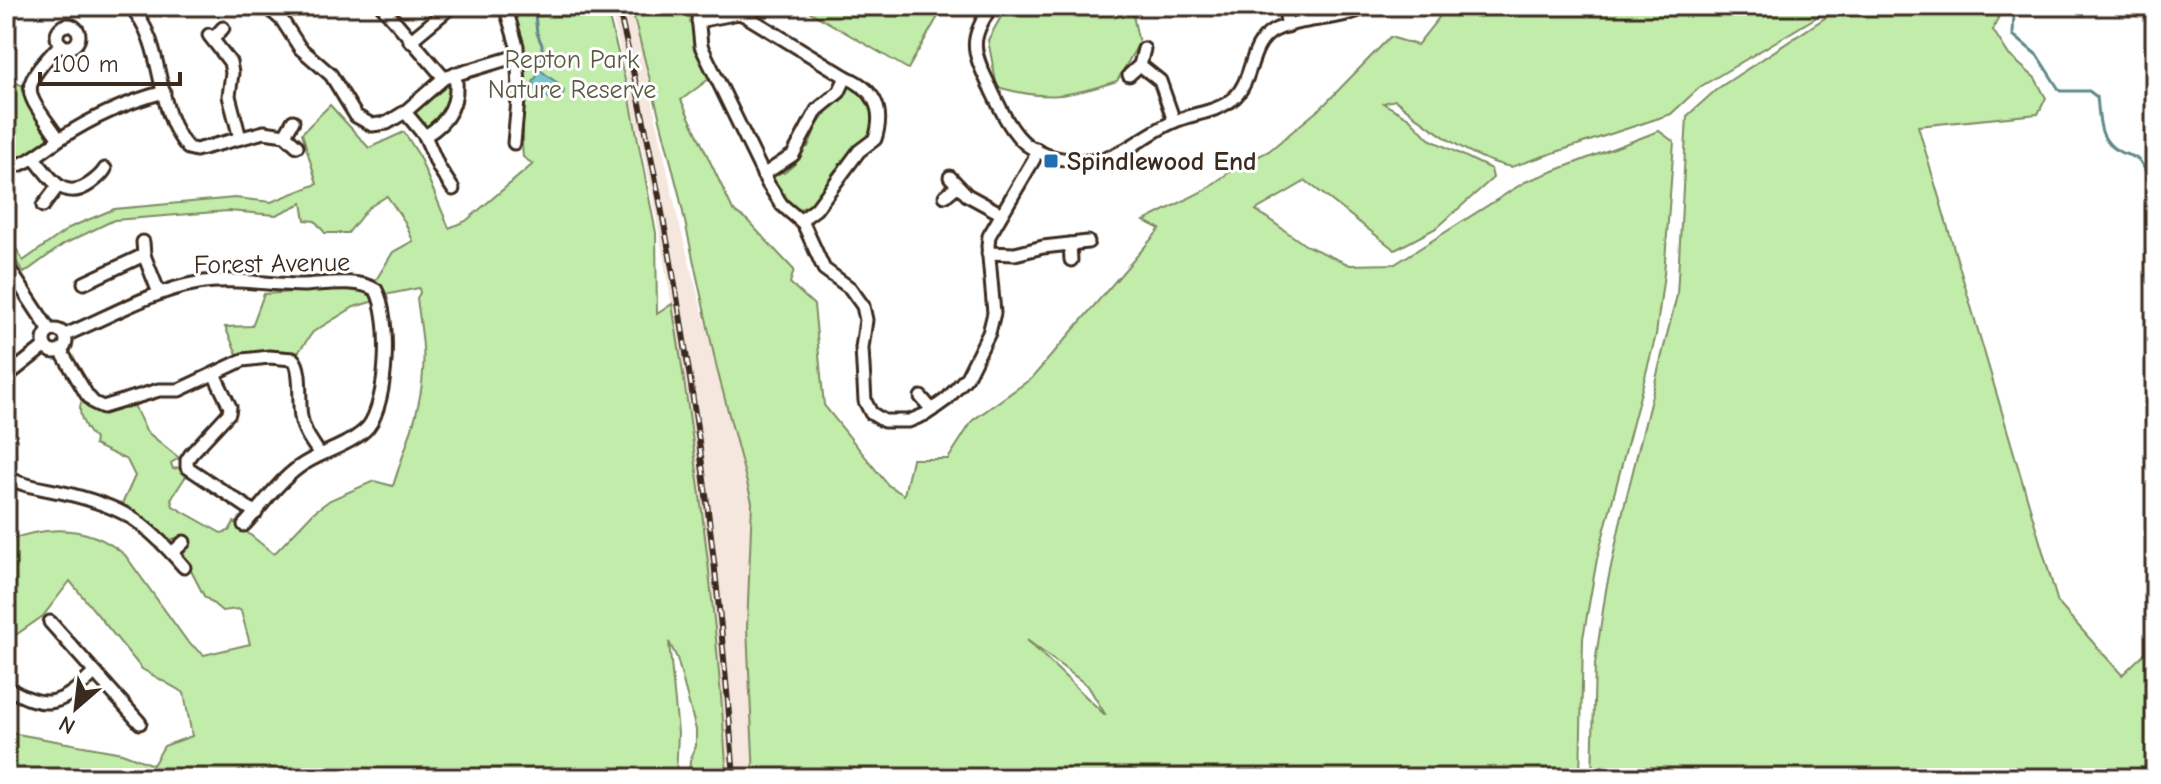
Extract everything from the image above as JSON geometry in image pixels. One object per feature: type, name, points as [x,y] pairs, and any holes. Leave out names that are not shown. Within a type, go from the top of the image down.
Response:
[{"type":"street","points":[[130,6],[147,30],[177,131],[188,148],[196,150],[264,132],[285,135],[297,146]]},
{"type":"street","points":[[266,6],[282,20],[300,48],[332,76],[359,119],[377,125],[405,112],[449,76],[517,56]]},
{"type":"street","points":[[382,6],[410,41],[449,76],[456,92],[452,111],[444,124],[425,136]]},
{"type":"street","points":[[410,41],[452,6]]},
{"type":"street","points":[[505,6],[515,36],[517,56],[519,90],[514,143]]},
{"type":"street","points":[[697,6],[701,46],[763,175],[782,205],[801,220],[824,269],[850,288],[863,306],[866,320],[862,364],[866,407],[877,418],[893,422],[909,421],[929,412],[963,384],[989,333],[994,313],[989,236],[1034,159],[1036,149]]},
{"type":"street","points":[[992,6],[977,31],[976,58],[1017,134],[1036,149],[1073,160],[1103,159],[1115,155],[1174,121],[1224,105],[1235,97],[1247,79],[1261,43],[1272,32],[1288,26],[1331,19],[1367,6]]},
{"type":"street","points":[[1284,6],[1288,26]]},
{"type":"street","points":[[698,21],[739,13],[746,16],[866,90],[877,103],[879,120],[875,139],[859,151],[816,209],[801,220]]},
{"type":"street","points":[[223,28],[211,37],[229,58],[229,96],[240,138]]},
{"type":"street","points":[[59,139],[30,97],[29,86],[36,70],[61,44]]},
{"type":"street","points":[[1129,75],[1140,65],[1144,49]]},
{"type":"street","points":[[1140,65],[1160,81],[1174,121]]},
{"type":"street","points":[[763,175],[793,155],[817,110],[839,92],[846,77]]},
{"type":"street","points":[[6,169],[34,158],[59,139],[114,108],[164,92]]},
{"type":"street","points":[[405,112],[425,136],[439,168],[453,189]]},
{"type":"street","points":[[285,135],[293,121]]},
{"type":"street","points":[[34,158],[58,186],[69,190],[80,190],[102,175],[105,169]]},
{"type":"street","points":[[945,196],[953,181],[967,195],[1000,213]]},
{"type":"street","points":[[43,206],[58,186]]},
{"type":"street","points":[[988,253],[1015,254],[1088,242]]},
{"type":"street","points":[[1070,244],[1071,260]]},
{"type":"street","points":[[84,283],[144,248],[159,293]]},
{"type":"street","points":[[6,264],[50,331]]},
{"type":"street","name":"Forest Avenue","points":[[65,335],[159,293],[215,281],[285,285],[364,284],[376,290],[383,308],[386,359],[380,404],[370,424],[356,437],[319,453],[283,480],[244,525]]},
{"type":"street","points":[[59,330],[65,335],[66,344],[61,351],[52,352],[45,346],[44,338],[50,331],[59,330]]},
{"type":"street","points":[[6,377],[45,346]]},
{"type":"street","points":[[61,351],[87,395],[103,407],[159,390],[179,390],[243,360],[256,357],[296,361],[299,367],[301,417],[319,453]]},
{"type":"street","points":[[214,374],[230,407],[229,413],[191,454],[187,467],[256,513]]},
{"type":"street","points":[[921,397],[929,412]]},
{"type":"street","points":[[7,479],[116,508],[139,520],[184,567]]},
{"type":"street","points":[[172,553],[184,542]]},
{"type":"street","points":[[50,622],[140,723]]},
{"type":"street","points":[[6,687],[38,703],[53,703],[72,694],[94,673]]},
{"type":"shaded area","points":[[610,6],[632,6],[677,215],[752,502],[747,628],[754,778],[727,778],[714,606],[687,391],[650,183]]},
{"type":"green space","name":"Repton Park Nature Reserve","points":[[512,6],[606,6],[630,99],[656,233],[657,314],[672,304],[712,600],[727,778],[689,778],[696,730],[677,658],[669,642],[678,733],[676,778],[17,778],[6,774],[6,732],[122,753],[153,765],[164,746],[192,736],[184,693],[142,669],[70,581],[43,616],[13,637],[14,643],[6,645],[6,541],[53,530],[97,537],[125,555],[187,641],[204,655],[250,644],[241,611],[222,611],[204,596],[183,555],[189,545],[182,536],[170,540],[122,504],[135,476],[127,460],[94,445],[95,439],[81,417],[81,403],[84,401],[95,410],[107,412],[133,403],[146,431],[179,458],[171,463],[173,469],[181,467],[188,473],[171,499],[173,506],[221,533],[229,531],[234,522],[274,554],[314,512],[330,500],[374,481],[393,486],[416,416],[423,363],[417,298],[419,288],[385,295],[376,280],[393,252],[413,241],[405,222],[387,196],[368,208],[348,233],[325,233],[315,221],[305,220],[302,203],[276,215],[228,211],[114,220],[64,244],[24,273],[6,246],[6,224],[23,261],[71,227],[114,209],[235,198],[271,202],[317,184],[302,133],[330,105],[369,148],[404,132],[418,154],[449,228],[466,221],[533,164],[523,157],[519,141],[523,141],[523,55],[518,36],[521,35],[513,18]]},
{"type":"green space","points":[[631,6],[690,6],[694,46],[709,79],[681,100],[733,210],[747,220],[794,270],[790,283],[814,305],[824,405],[888,485],[904,495],[912,459],[948,459],[973,420],[1032,378],[1160,229],[1144,221],[1203,191],[1237,167],[1269,151],[1323,106],[1390,37],[1417,45],[1448,6],[1835,6],[1700,87],[1671,114],[1511,167],[1464,149],[1395,100],[1383,103],[1409,118],[1429,139],[1491,169],[1493,178],[1438,227],[1395,250],[1306,181],[1256,210],[1305,245],[1350,265],[1395,264],[1525,182],[1659,131],[1674,142],[1656,335],[1597,559],[1583,638],[1580,778],[754,778],[747,628],[752,502],[717,369],[679,194]],"holes":[[[1027,640],[1088,686],[1105,714]]]},
{"type":"green space","points":[[800,6],[944,6],[908,69]]},
{"type":"green space","points":[[1007,6],[1024,12],[1033,6],[1131,6],[1139,43],[1117,81],[1057,95],[1030,94],[997,87],[988,40]]},
{"type":"green space","points":[[1843,6],[2003,6],[1993,30],[2009,55],[2035,78],[2046,98],[2038,114],[1918,126],[2058,603],[2122,675],[2155,643],[2155,778],[1592,778],[1595,664],[1606,590],[1677,295],[1687,116],[1717,89]]},
{"type":"green space","points":[[6,79],[24,86],[30,107],[50,138],[27,157],[6,162]]},
{"type":"green space","points":[[452,81],[447,112],[424,131],[413,114]]},
{"type":"green space","points":[[848,84],[854,85],[854,90],[868,97],[874,108],[870,137],[852,150],[847,162],[835,170],[814,202],[800,209],[791,209],[771,185],[772,176],[780,171],[784,173],[796,163],[803,147],[808,147],[814,132],[812,125],[817,125],[826,113],[825,108],[832,107],[845,97],[843,91]]},
{"type":"green space","points":[[353,288],[368,290],[378,300],[354,307],[313,332],[297,354],[257,351],[238,356],[225,327],[252,326],[264,294]]},
{"type":"water","points":[[540,70],[564,91],[561,99],[554,101],[534,89],[533,83]]},
{"type":"waterway","points":[[534,6],[542,60]]},
{"type":"waterway","points":[[2017,6],[2013,35],[2037,55],[2060,91],[2089,91],[2097,97],[2103,135],[2113,147],[2141,163],[2155,205]]},
{"type":"railway","points":[[618,6],[659,197],[692,389],[716,583],[734,778]]},
{"type":"place","name":"Spindlewood End","points":[[1051,161]]}]
